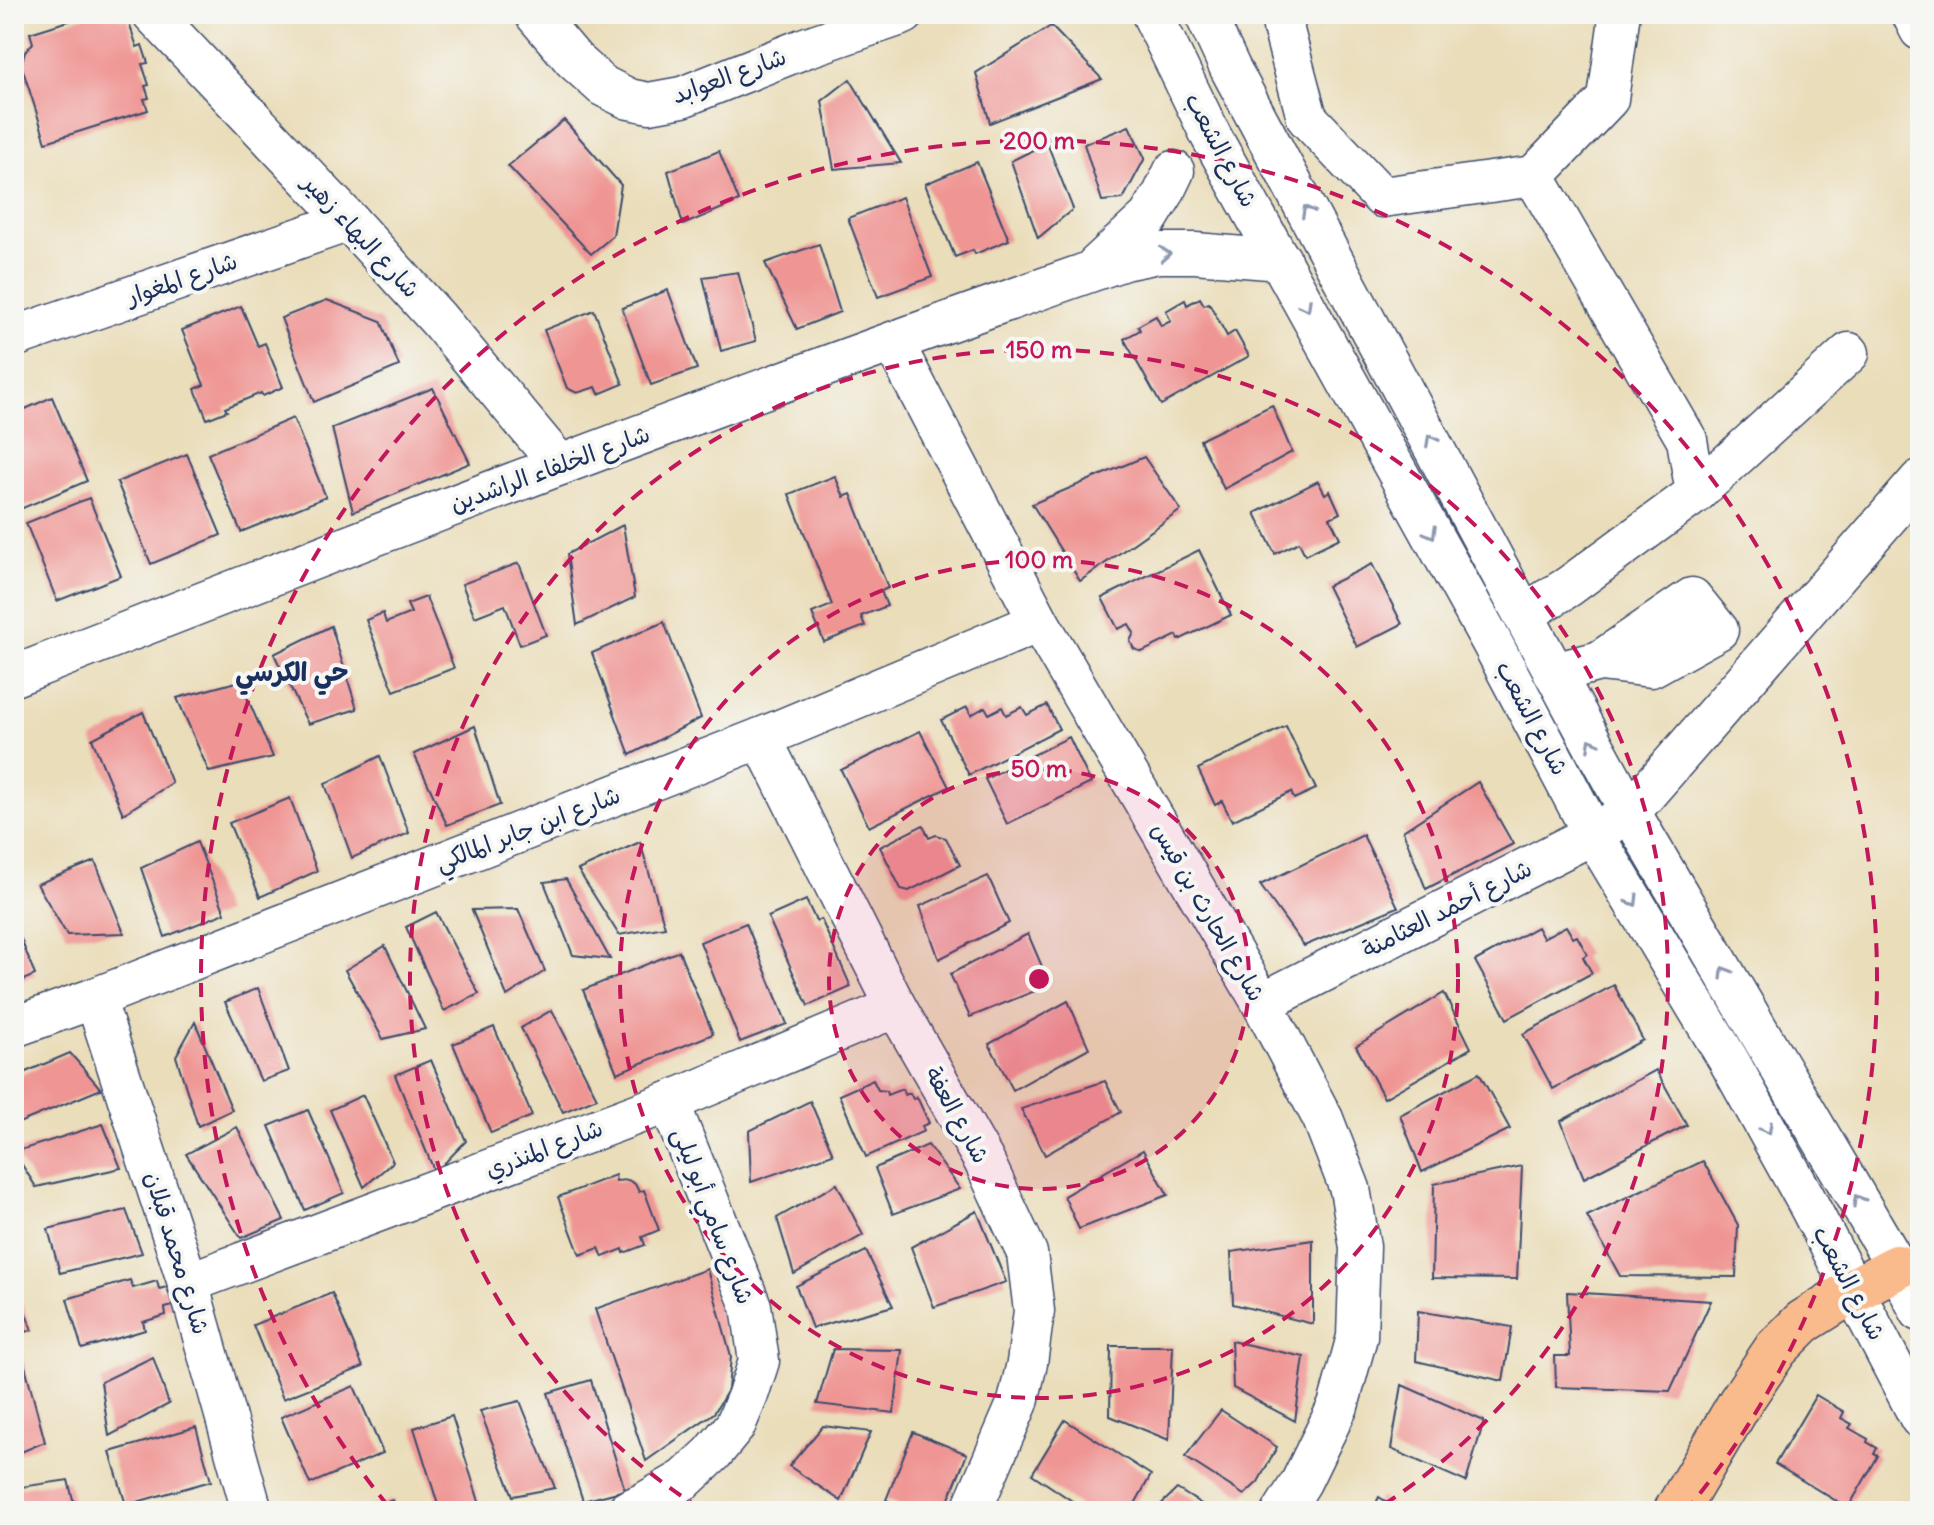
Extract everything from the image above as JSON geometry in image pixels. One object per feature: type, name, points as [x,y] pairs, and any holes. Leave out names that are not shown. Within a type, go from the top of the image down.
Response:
[{"type":"main road","points":[[1676,1511],[1734,1412],[1776,1349],[1803,1322],[1852,1291],[1908,1266]]},
{"type":"street","name":"شارع البهاء زهير","points":[[153,14],[438,319],[560,465]]},
{"type":"street","name":"شارع العوابد","points":[[535,14],[574,60],[603,86],[629,99],[649,103],[682,97],[803,31],[904,14]]},
{"type":"street","name":"شارع الشعب","points":[[1152,14],[1211,136],[1483,628],[1593,834],[1729,1061],[1805,1198],[1920,1418]]},
{"type":"street","name":"شارع الشعب","points":[[1205,14],[1230,68],[1630,812],[1908,1266],[1920,1311]]},
{"type":"street","points":[[1287,14],[1283,27],[1307,118],[1382,197],[1534,176],[1608,99],[1622,16]]},
{"type":"street","points":[[1912,14],[1920,30]]},
{"type":"street","name":"شارع الخلفاء الراشدين","points":[[1090,271],[1149,217],[1174,171]]},
{"type":"street","points":[[1534,176],[1687,440],[1696,493]]},
{"type":"street","name":"شارع المغوار","points":[[14,337],[349,221]]},
{"type":"street","name":"شارع الخلفاء الراشدين","points":[[14,676],[376,534],[1090,271],[1159,253],[1281,260]]},
{"type":"street","name":"شارع الحارث بن قيس","points":[[893,342],[1039,622],[1262,1003],[1323,1119],[1350,1189],[1360,1247],[1357,1337],[1338,1406],[1301,1482],[1283,1511]]},
{"type":"street","points":[[1524,614],[1568,587],[1696,493],[1849,353]]},
{"type":"street","name":"شارع أحمد العثامنة","points":[[1262,1003],[1593,834],[1630,812],[1920,480]]},
{"type":"street","name":"شارع ابن جابر المالكي","points":[[14,1027],[761,738],[1039,622]]},
{"type":"street","points":[[1554,673],[1600,661]]},
{"type":"street","name":"شارع العفة","points":[[761,738],[896,1007],[984,1161],[1027,1253],[1034,1311],[1027,1363],[1018,1402],[971,1511]]},
{"type":"street","name":"شارع محمد قبلان","points":[[95,998],[188,1283],[252,1511]]},
{"type":"street","name":"شارع المنذري","points":[[188,1283],[669,1102],[896,1007]]},
{"type":"street","name":"شارع سامي أبو ليلى","points":[[627,1511],[685,1479],[712,1454],[735,1426],[759,1361],[751,1306],[669,1102]]},
{"type":"building","points":[[91,14],[119,14],[120,19],[127,17],[137,47],[142,45],[148,63],[142,64],[149,85],[145,86],[149,98],[144,99],[148,110],[46,142],[21,64],[25,52],[33,43],[30,33]]},
{"type":"building","points":[[1051,26],[1102,79],[990,123],[976,73]]},
{"type":"building","points":[[850,79],[901,163],[834,169],[822,101]]},
{"type":"building","points":[[564,120],[621,185],[613,236],[591,254],[508,166]]},
{"type":"building","points":[[1129,126],[1145,158],[1123,199],[1102,201],[1084,144]]},
{"type":"building","points":[[1047,143],[1073,209],[1038,238],[1011,161]]},
{"type":"building","points":[[719,151],[739,201],[683,225],[668,171]]},
{"type":"building","points":[[977,162],[1009,240],[975,254],[973,250],[955,257],[925,184]]},
{"type":"building","points":[[902,197],[932,277],[878,297],[848,218]]},
{"type":"building","points":[[819,244],[840,312],[797,329],[765,263]]},
{"type":"building","points":[[738,272],[756,341],[721,351],[703,277]]},
{"type":"building","points":[[668,290],[697,369],[651,385],[622,308]]},
{"type":"building","points":[[1200,298],[1204,305],[1209,303],[1227,336],[1235,331],[1249,356],[1161,405],[1124,339],[1156,316],[1161,326],[1171,321],[1166,311],[1185,300],[1187,305]]},
{"type":"building","points":[[327,300],[381,321],[399,366],[314,402],[281,318]]},
{"type":"building","points":[[241,306],[258,346],[265,343],[283,387],[225,408],[227,411],[207,419],[195,389],[204,385],[182,330]]},
{"type":"building","points":[[594,310],[623,384],[599,394],[596,387],[577,393],[567,388],[544,330]]},
{"type":"building","points":[[433,388],[470,463],[353,512],[332,428]]},
{"type":"building","points":[[52,397],[87,481],[18,510],[14,501],[14,414]]},
{"type":"building","points":[[1272,405],[1292,452],[1224,489],[1200,440]]},
{"type":"building","points":[[293,418],[326,497],[241,532],[208,454]]},
{"type":"building","points":[[187,454],[221,535],[151,564],[117,482]]},
{"type":"building","points":[[1144,457],[1181,510],[1080,581],[1032,504]]},
{"type":"building","points":[[835,476],[844,497],[851,494],[888,588],[881,591],[887,606],[861,616],[865,626],[824,642],[812,613],[832,605],[789,494]]},
{"type":"building","points":[[1318,481],[1325,494],[1330,491],[1340,513],[1330,518],[1340,538],[1305,555],[1299,542],[1275,554],[1255,513]]},
{"type":"building","points":[[89,498],[121,576],[57,601],[26,523]]},
{"type":"building","points":[[623,525],[635,597],[577,625],[567,554]]},
{"type":"building","points":[[1199,550],[1231,615],[1179,640],[1177,635],[1142,652],[1134,649],[1130,641],[1134,633],[1129,624],[1118,629],[1102,598]]},
{"type":"building","points":[[519,563],[546,635],[520,645],[505,605],[475,617],[462,584]]},
{"type":"building","points":[[1372,564],[1402,624],[1357,647],[1327,586]]},
{"type":"building","points":[[426,597],[454,668],[394,691],[366,620],[383,613],[386,623],[411,613],[407,604]]},
{"type":"building","points":[[664,622],[701,718],[630,755],[592,653]]},
{"type":"building","points":[[331,626],[357,709],[308,724],[274,654]]},
{"type":"building","points":[[240,681],[273,757],[209,772],[177,698]]},
{"type":"building","points":[[1047,705],[1059,729],[969,775],[941,720],[967,707],[971,715],[985,707],[989,714],[1002,707],[1006,715],[1022,707],[1027,715]]},
{"type":"building","points":[[143,712],[172,783],[123,814],[92,739]]},
{"type":"building","points":[[475,726],[500,805],[447,825],[414,754]]},
{"type":"building","points":[[1286,726],[1316,789],[1294,799],[1291,792],[1232,821],[1222,801],[1215,805],[1198,769]]},
{"type":"building","points":[[920,731],[949,787],[869,827],[841,770]]},
{"type":"building","points":[[1069,737],[1091,783],[1007,824],[985,779]]},
{"type":"building","points":[[380,756],[409,833],[352,858],[325,784]]},
{"type":"building","points":[[1478,782],[1513,844],[1426,889],[1403,831]]},
{"type":"building","points":[[290,798],[317,871],[260,897],[229,823]]},
{"type":"building","points":[[923,825],[929,838],[936,835],[946,838],[960,865],[909,891],[901,889],[880,847]]},
{"type":"building","points":[[1363,835],[1398,907],[1304,946],[1260,885]]},
{"type":"building","points":[[197,842],[225,913],[165,937],[141,868]]},
{"type":"building","points":[[640,842],[665,927],[619,935],[578,870]]},
{"type":"building","points":[[95,861],[124,933],[67,935],[37,884]]},
{"type":"building","points":[[988,876],[1009,923],[939,959],[920,906]]},
{"type":"building","points":[[566,879],[610,959],[573,955],[544,882]]},
{"type":"building","points":[[806,900],[816,921],[821,919],[851,987],[808,1006],[768,917]]},
{"type":"building","points":[[518,909],[545,971],[507,996],[472,910]]},
{"type":"building","points":[[436,912],[479,994],[444,1011],[406,927]]},
{"type":"building","points":[[14,921],[35,975],[14,984]]},
{"type":"building","points":[[746,923],[787,1024],[740,1042],[700,942]]},
{"type":"building","points":[[1566,926],[1573,938],[1577,936],[1587,954],[1583,957],[1592,973],[1507,1019],[1475,961],[1537,927],[1543,938]]},
{"type":"building","points":[[1028,934],[1050,985],[970,1017],[950,974]]},
{"type":"building","points":[[385,946],[425,1029],[383,1039],[345,970]]},
{"type":"building","points":[[679,951],[713,1034],[617,1073],[583,990]]},
{"type":"building","points":[[1614,985],[1643,1040],[1553,1089],[1523,1034]]},
{"type":"building","points":[[258,988],[289,1071],[261,1081],[225,1002]]},
{"type":"building","points":[[1444,993],[1471,1048],[1384,1098],[1356,1046]]},
{"type":"building","points":[[1068,1001],[1089,1048],[1013,1090],[989,1044]]},
{"type":"building","points":[[552,1010],[597,1098],[563,1112],[521,1028]]},
{"type":"building","points":[[195,1022],[232,1110],[198,1126],[176,1056]]},
{"type":"building","points":[[494,1027],[532,1116],[491,1133],[453,1044]]},
{"type":"building","points":[[70,1053],[101,1089],[14,1125],[14,1077]]},
{"type":"building","points":[[431,1060],[466,1141],[435,1173],[395,1075]]},
{"type":"building","points":[[1656,1070],[1687,1125],[1584,1178],[1561,1121]]},
{"type":"building","points":[[1479,1073],[1510,1129],[1422,1172],[1400,1115]]},
{"type":"building","points":[[873,1080],[878,1090],[886,1091],[887,1095],[902,1089],[905,1095],[910,1093],[913,1099],[917,1097],[929,1123],[922,1126],[924,1131],[866,1157],[839,1095]]},
{"type":"building","points":[[1105,1081],[1121,1112],[1045,1155],[1021,1109]]},
{"type":"building","points":[[363,1095],[393,1162],[364,1187],[330,1110]]},
{"type":"building","points":[[810,1101],[833,1154],[751,1182],[749,1131]]},
{"type":"building","points":[[308,1110],[344,1193],[305,1210],[269,1126]]},
{"type":"building","points":[[103,1124],[121,1168],[36,1187],[14,1152]]},
{"type":"building","points":[[237,1127],[284,1220],[241,1238],[186,1154]]},
{"type":"building","points":[[928,1145],[960,1189],[893,1214],[875,1168]]},
{"type":"building","points":[[1143,1150],[1168,1195],[1079,1229],[1064,1196]]},
{"type":"building","points":[[1703,1161],[1738,1225],[1736,1277],[1620,1276],[1587,1216]]},
{"type":"building","points":[[1522,1166],[1517,1279],[1432,1278],[1434,1184]]},
{"type":"building","points":[[615,1175],[616,1181],[628,1180],[635,1184],[639,1192],[644,1190],[659,1230],[642,1237],[645,1245],[624,1253],[623,1249],[603,1257],[599,1248],[580,1255],[558,1197]]},
{"type":"building","points":[[837,1184],[863,1235],[794,1274],[777,1218]]},
{"type":"building","points":[[126,1210],[142,1253],[60,1273],[48,1229]]},
{"type":"building","points":[[977,1211],[1006,1282],[934,1307],[911,1247]]},
{"type":"building","points":[[1313,1240],[1313,1324],[1233,1304],[1231,1252]]},
{"type":"building","points":[[866,1251],[893,1306],[812,1328],[796,1286]]},
{"type":"building","points":[[707,1269],[731,1356],[728,1390],[714,1413],[646,1461],[595,1309]]},
{"type":"building","points":[[130,1280],[133,1288],[157,1281],[159,1289],[167,1287],[173,1306],[165,1308],[166,1315],[143,1322],[145,1330],[82,1349],[67,1299]]},
{"type":"building","points":[[14,1282],[32,1330],[14,1336]]},
{"type":"building","points":[[1567,1292],[1711,1301],[1670,1391],[1556,1387],[1555,1356],[1570,1356]]},
{"type":"building","points":[[332,1293],[363,1367],[283,1399],[253,1325]]},
{"type":"building","points":[[1418,1311],[1512,1327],[1503,1381],[1416,1361]]},
{"type":"building","points":[[1231,1341],[1304,1357],[1295,1421],[1233,1388]]},
{"type":"building","points":[[1111,1346],[1173,1346],[1169,1440],[1110,1416]]},
{"type":"building","points":[[833,1349],[902,1350],[894,1413],[817,1404]]},
{"type":"building","points":[[21,1351],[45,1442],[14,1455],[14,1354]]},
{"type":"building","points":[[153,1357],[169,1404],[109,1436],[101,1382]]},
{"type":"building","points":[[591,1380],[625,1490],[583,1501],[548,1393]]},
{"type":"building","points":[[1402,1385],[1484,1421],[1466,1482],[1391,1449]]},
{"type":"building","points":[[354,1386],[383,1453],[310,1484],[281,1417]]},
{"type":"building","points":[[1816,1395],[1844,1412],[1841,1418],[1852,1424],[1849,1428],[1877,1448],[1874,1454],[1878,1456],[1848,1508],[1775,1464]]},
{"type":"building","points":[[520,1401],[555,1488],[513,1496],[480,1411]]},
{"type":"building","points":[[1221,1410],[1277,1447],[1258,1482],[1244,1495],[1185,1457]]},
{"type":"building","points":[[452,1416],[482,1511],[440,1511],[414,1428]]},
{"type":"building","points":[[1065,1420],[1151,1475],[1131,1511],[1087,1511],[1032,1474]]},
{"type":"building","points":[[823,1426],[871,1432],[841,1501],[789,1466]]},
{"type":"building","points":[[196,1427],[211,1481],[126,1505],[110,1452]]},
{"type":"building","points":[[913,1432],[967,1454],[944,1511],[914,1511],[886,1500]]},
{"type":"building","points":[[68,1480],[76,1511],[20,1511],[14,1488]]},
{"type":"building","points":[[1177,1489],[1213,1511],[1154,1511]]},
{"type":"building","points":[[1379,1497],[1401,1511],[1372,1511]]},
{"type":"building","points":[[393,1500],[397,1511],[360,1511],[360,1510]]},
{"type":"district","name":"حي الكرسي","points":[[292,672]]}]
